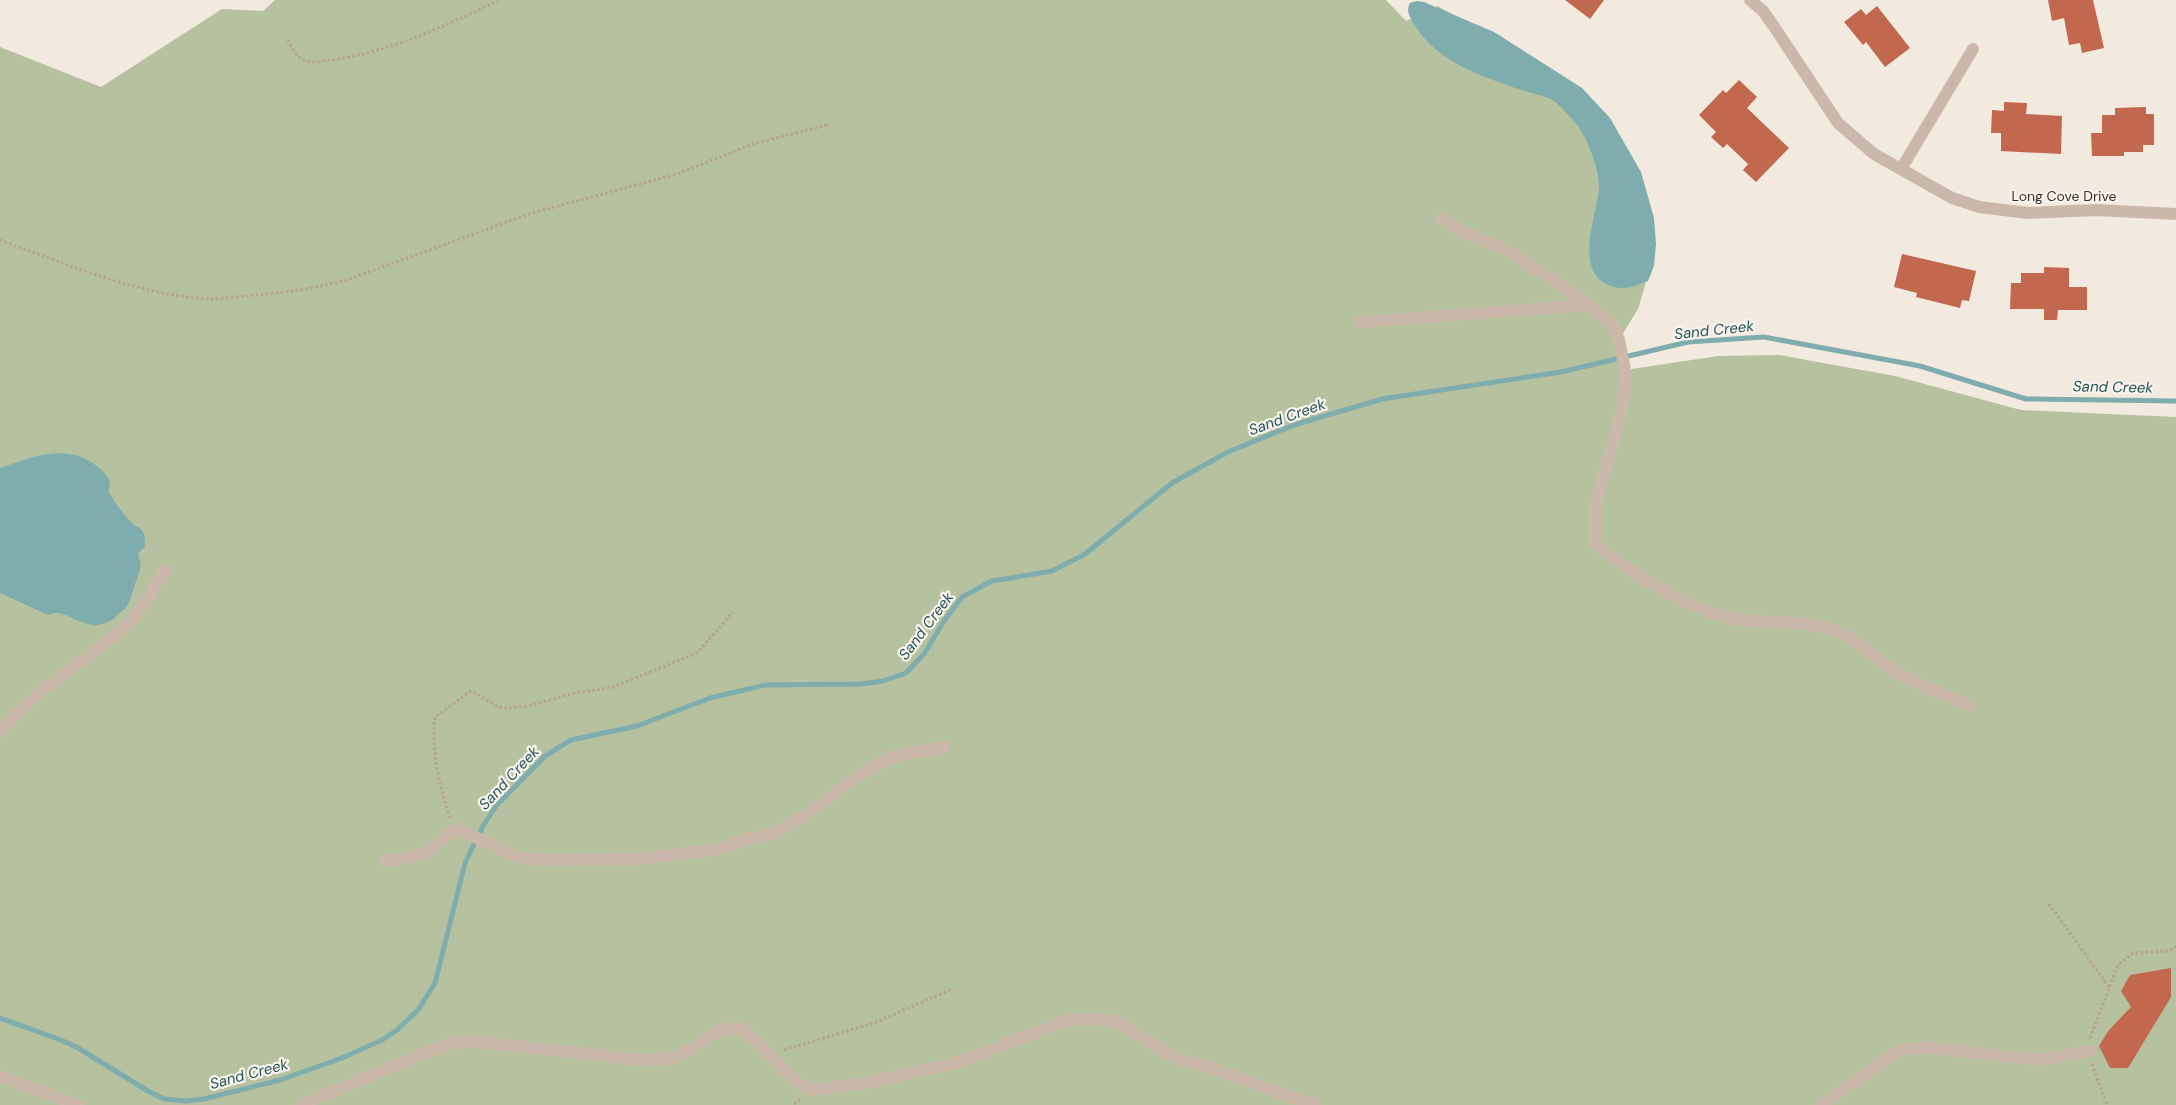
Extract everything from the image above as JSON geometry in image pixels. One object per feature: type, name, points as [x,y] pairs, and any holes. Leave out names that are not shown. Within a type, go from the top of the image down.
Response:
[{"type":"street","name":"Long Cove Drive","points":[[1750,0],[1768,18],[1838,123],[1874,154],[1952,198],[1978,207],[2028,213],[2096,210],[2176,214]]},
{"type":"street","points":[[1901,169],[1973,49]]},
{"type":"street","points":[[1442,219],[1463,232],[1508,250],[1590,305],[1613,325],[1619,340],[1625,370],[1624,396],[1618,426],[1595,506],[1595,543],[1607,553],[1682,601],[1711,613],[1739,620],[1812,626],[1845,635],[1898,673],[1970,705]]},
{"type":"street","points":[[1360,322],[1590,305]]},
{"type":"street","points":[[0,732],[14,714],[47,685],[133,620],[166,570]]},
{"type":"street","points":[[385,860],[418,856],[434,847],[448,833],[458,830],[515,856],[538,860],[638,858],[720,849],[748,839],[771,834],[802,818],[859,775],[891,756],[944,747]]},
{"type":"street","points":[[301,1105],[444,1045],[469,1041],[648,1061],[680,1056],[718,1030],[729,1027],[737,1028],[746,1031],[797,1082],[814,1090],[871,1082],[956,1063],[1068,1020],[1093,1018],[1115,1021],[1177,1059],[1212,1068],[1315,1105]]},
{"type":"street","points":[[1821,1105],[1900,1050],[1925,1047],[2037,1060],[2089,1051]]},
{"type":"street","points":[[0,1076],[78,1105]]},
{"type":"path","points":[[288,40],[300,58],[307,61],[345,58],[380,51],[402,43],[498,1]]},
{"type":"path","points":[[0,240],[130,285],[178,295],[209,299],[290,292],[323,287],[349,279],[532,213],[677,174],[753,144],[827,125]]},
{"type":"path","points":[[458,830],[437,778],[433,734],[435,717],[471,691],[498,707],[511,708],[528,706],[576,693],[613,687],[696,653],[733,612]]},
{"type":"path","points":[[2048,904],[2109,988]]},
{"type":"path","points":[[2107,1105],[2089,1051],[2090,1036],[2118,965],[2133,953],[2170,951],[2176,947]]},
{"type":"path","points":[[768,1053],[874,1023],[952,989]]},
{"type":"green space","points":[[275,0],[1386,0],[1406,21],[1438,6],[1562,78],[1652,261],[1638,309],[1619,340],[1625,370],[1718,356],[1779,355],[1895,376],[2021,410],[2176,417],[2176,1105],[0,1105],[0,47],[101,87],[222,9],[263,11]]},
{"type":"water","points":[[1424,2],[1494,32],[1582,88],[1610,118],[1641,172],[1654,218],[1656,244],[1654,266],[1648,281],[1628,288],[1613,287],[1598,278],[1592,267],[1590,240],[1599,186],[1597,170],[1591,151],[1578,126],[1554,101],[1506,85],[1462,67],[1437,50],[1416,27],[1409,15],[1410,3]]},
{"type":"water","points":[[59,453],[79,456],[90,461],[101,470],[109,480],[108,491],[113,500],[133,524],[142,530],[144,536],[145,546],[138,554],[140,569],[130,601],[125,609],[115,618],[102,624],[90,625],[60,613],[48,615],[0,593],[0,468],[36,456]]},
{"type":"building","points":[[1565,0],[1604,0],[1590,19]]},
{"type":"building","points":[[2048,0],[2093,0],[2104,48],[2082,53],[2080,43],[2069,45],[2064,18],[2052,21]]},
{"type":"building","points":[[1877,6],[1910,48],[1885,67],[1866,42],[1863,45],[1844,22],[1861,9],[1866,15]]},
{"type":"building","points":[[1739,80],[1757,97],[1747,108],[1789,148],[1756,182],[1743,170],[1748,164],[1727,144],[1723,148],[1711,137],[1716,132],[1699,115],[1723,90],[1726,93]]},
{"type":"building","points":[[2004,102],[2027,103],[2026,114],[2062,116],[2061,154],[2001,151],[2001,133],[1991,133],[1992,110],[2004,111]]},
{"type":"building","points":[[2146,107],[2146,114],[2154,114],[2154,145],[2143,145],[2143,152],[2124,152],[2124,156],[2092,156],[2091,133],[2102,133],[2102,115],[2115,115],[2115,108]]},
{"type":"building","points":[[1902,254],[1976,271],[1969,301],[1962,300],[1960,308],[1916,297],[1917,293],[1894,287]]},
{"type":"building","points":[[2044,267],[2069,268],[2069,287],[2087,287],[2087,310],[2058,310],[2057,320],[2044,320],[2044,309],[2010,309],[2011,283],[2021,283],[2021,273],[2044,273]]},
{"type":"building","points":[[2171,968],[2171,997],[2128,1068],[2110,1068],[2099,1046],[2109,1030],[2131,1007],[2121,991],[2130,975]]},
{"type":"waterway","name":"Sand Creek","points":[[0,1018],[78,1048],[164,1099],[185,1101],[204,1099],[280,1080],[342,1058],[382,1040],[397,1030],[418,1010],[435,983],[465,863],[483,826],[496,806],[545,756],[571,740],[637,726],[710,698],[765,685],[860,684],[883,681],[906,673],[924,654],[944,621],[962,597],[992,581],[1052,571],[1085,554],[1172,483],[1228,452],[1294,425],[1382,399],[1561,372],[1688,342],[1764,337],[1920,366],[2026,399],[2176,401]]}]
